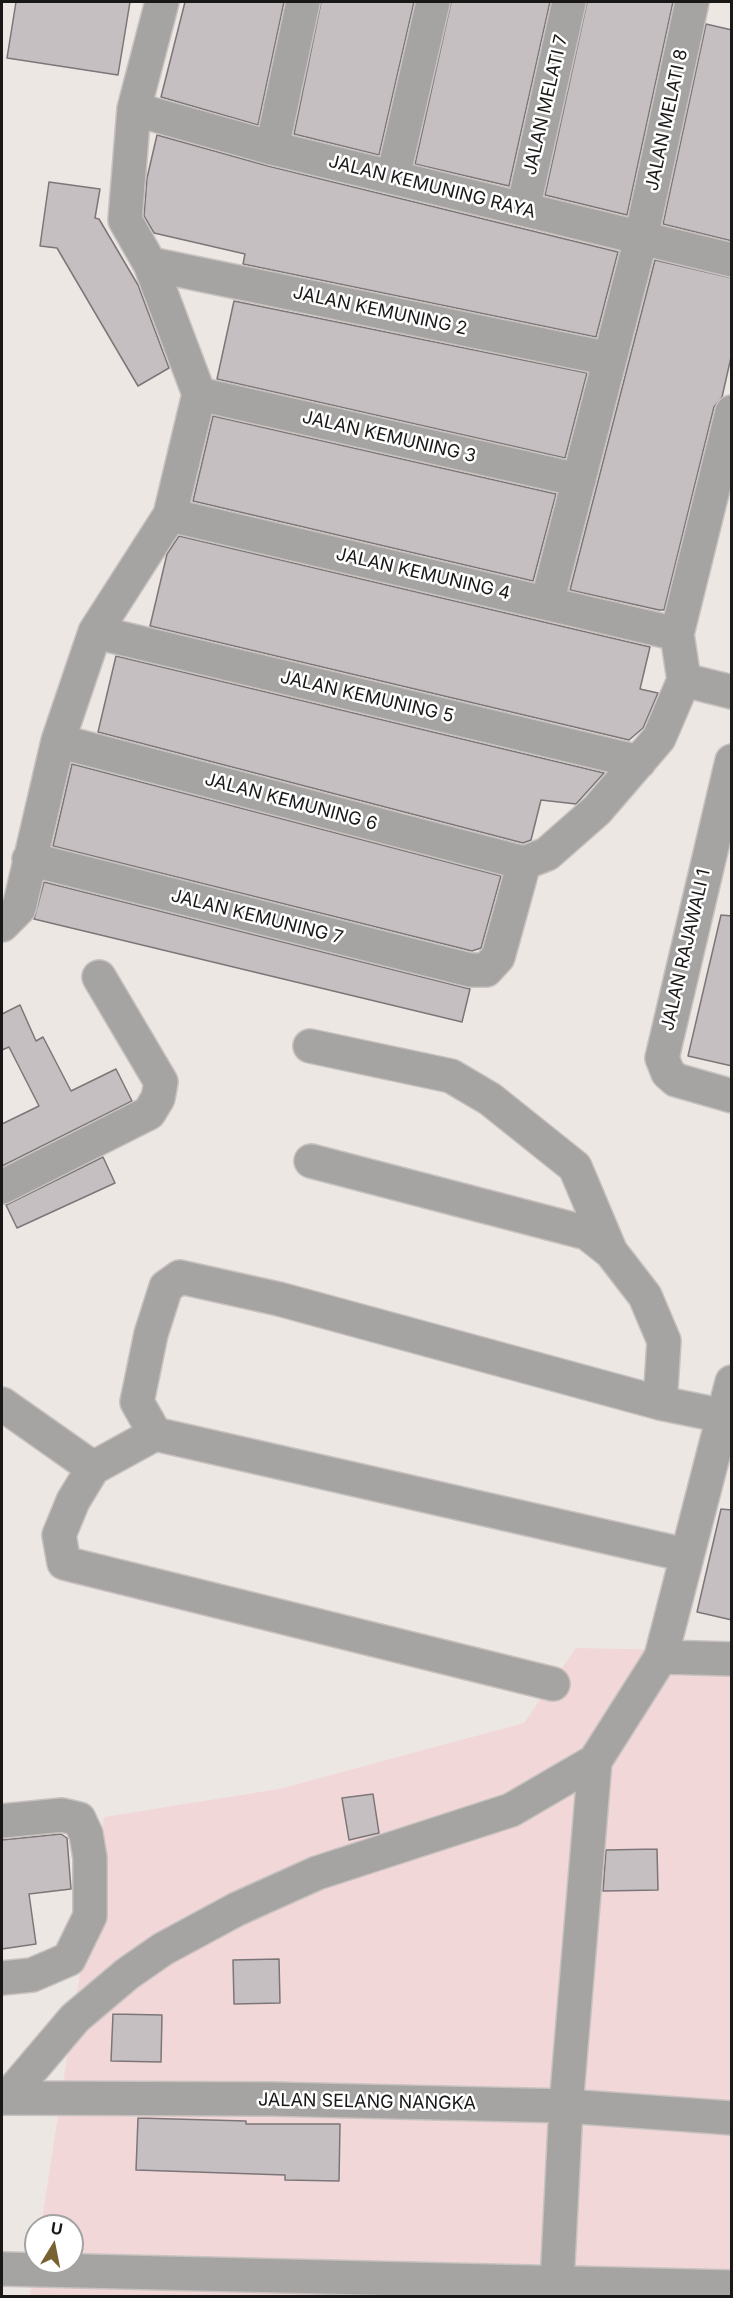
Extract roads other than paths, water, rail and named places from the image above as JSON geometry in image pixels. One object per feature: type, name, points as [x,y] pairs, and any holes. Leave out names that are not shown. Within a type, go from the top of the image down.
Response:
[{"type":"street","points":[[2,925],[19,908],[58,741],[95,632],[170,515],[199,394],[150,264],[125,220],[134,109],[162,2]]},
{"type":"street","points":[[272,148],[303,2]]},
{"type":"street","points":[[393,177],[433,2]]},
{"type":"street","name":"JALAN MELATI 7","points":[[523,209],[570,2]]},
{"type":"street","name":"JALAN MELATI 8","points":[[547,603],[641,238],[692,2]]},
{"type":"street","name":"JALAN KEMUNING RAYA","points":[[134,109],[272,148],[732,260]]},
{"type":"street","name":"JALAN KEMUNING 2","points":[[150,264],[610,359]]},
{"type":"street","name":"JALAN KEMUNING 3","points":[[199,394],[579,480]]},
{"type":"street","points":[[524,863],[547,854],[589,817],[658,738],[684,680],[677,634],[732,412]]},
{"type":"street","name":"JALAN KEMUNING 4","points":[[170,515],[677,634]]},
{"type":"street","name":"JALAN KEMUNING 5","points":[[95,632],[639,762]]},
{"type":"street","points":[[684,680],[732,692]]},
{"type":"street","name":"JALAN KEMUNING 6","points":[[58,741],[524,863]]},
{"type":"street","name":"JALAN RAJAWALI 1","points":[[732,761],[662,1058],[668,1073],[676,1080],[732,1096]]},
{"type":"street","name":"JALAN KEMUNING 7","points":[[29,859],[470,970],[486,970],[498,957],[524,863]]},
{"type":"street","points":[[2,1187],[148,1113],[158,1098],[161,1082],[99,977]]},
{"type":"street","points":[[310,1046],[451,1076],[490,1099],[575,1167],[611,1252]]},
{"type":"street","points":[[311,1161],[587,1233],[611,1252],[645,1296],[664,1341],[660,1403]]},
{"type":"street","points":[[155,1434],[137,1402],[151,1334],[166,1287],[180,1277],[291,1302],[660,1403],[724,1416]]},
{"type":"street","points":[[557,2283],[566,2106],[596,1761],[661,1657],[732,1382]]},
{"type":"street","points":[[5,1407],[93,1468]]},
{"type":"street","points":[[553,1684],[64,1563],[58,1535],[93,1468],[155,1434],[686,1555]]},
{"type":"street","points":[[661,1657],[732,1659]]},
{"type":"street","points":[[4,2098],[75,2018],[127,1974],[163,1949],[237,1909],[317,1873],[511,1810],[596,1761]]},
{"type":"street","points":[[2,1800],[37,1817]]},
{"type":"street","points":[[2,1821],[62,1815],[79,1819],[86,1834],[90,1858],[90,1916],[69,1959],[32,1975],[2,1978]]},
{"type":"street","name":"JALAN SELANG NANGKA","points":[[4,2098],[272,2099],[566,2106],[732,2118]]},
{"type":"street","points":[[2,2269],[732,2287]]}]
